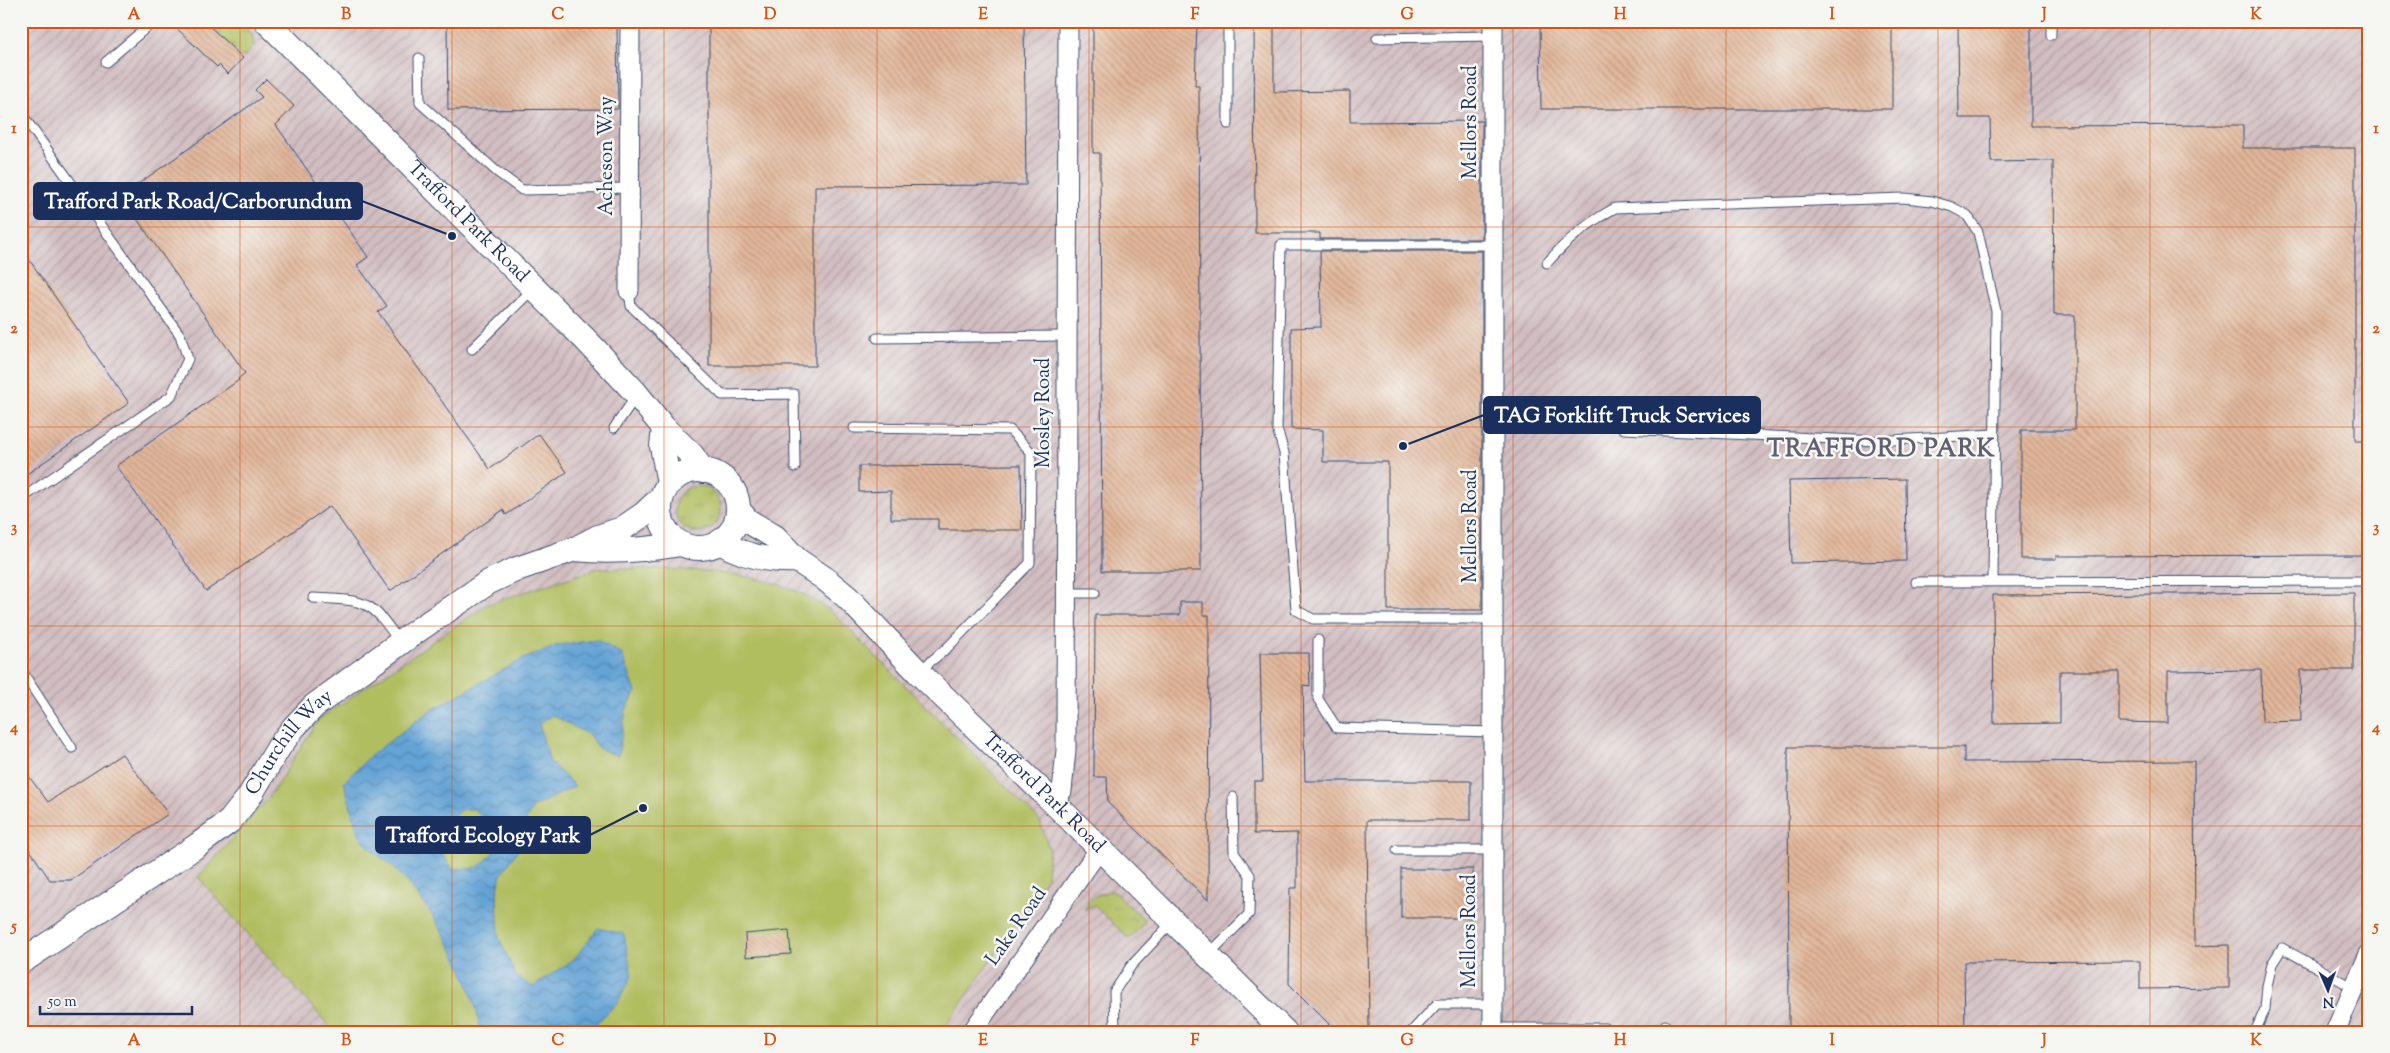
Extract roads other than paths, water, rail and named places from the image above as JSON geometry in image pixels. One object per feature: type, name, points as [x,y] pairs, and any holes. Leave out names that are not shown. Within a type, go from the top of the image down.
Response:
[{"type":"street","name":"Trafford Park Road","points":[[266,21],[535,287],[635,392],[664,428],[692,455],[703,471]]},
{"type":"street","name":"Acheson Way","points":[[629,291],[630,21]]},
{"type":"street","name":"Mosley Road","points":[[1053,802],[1062,791],[1065,778],[1068,21]]},
{"type":"street","name":"Mellors Road","points":[[1493,29],[1493,1030]]},
{"type":"street","points":[[664,428],[662,446],[665,490],[660,511],[663,524],[670,536],[681,544],[700,548],[720,542],[729,534],[736,523],[737,499],[724,479],[714,473],[691,471],[680,475],[665,490]]},
{"type":"street","name":"Churchill Way","points":[[21,962],[198,845],[230,821],[249,797],[294,726],[314,706],[400,643],[490,582],[517,569],[576,549],[598,536],[622,529],[644,514],[665,490]]},
{"type":"street","name":"Trafford Park Road","points":[[738,510],[748,521],[776,537],[797,560],[824,578],[848,598],[918,672],[1100,848],[1285,1032]]},
{"type":"street","points":[[720,542],[735,551],[776,561],[797,560]]},
{"type":"street","name":"Churchill Way","points":[[576,549],[603,552],[681,544]]},
{"type":"street","name":"Lake Road","points":[[972,1032],[1100,848]]},
{"type":"street","points":[[2335,1032],[2369,954]]},
{"type":"lane","points":[[106,62],[154,21]]},
{"type":"lane","points":[[1228,21],[1228,124]]},
{"type":"lane","points":[[2051,21],[2051,35]]},
{"type":"lane","points":[[1377,38],[1493,29]]},
{"type":"lane","points":[[419,58],[420,103],[496,172],[522,190],[630,188]]},
{"type":"lane","points":[[21,113],[180,335],[188,359],[171,396],[21,499]]},
{"type":"lane","points":[[1546,263],[1567,240],[1594,219],[1614,208],[1904,198],[1932,201],[1952,207],[1967,215],[1978,232],[1996,311],[1993,581]]},
{"type":"lane","points":[[1494,245],[1281,245],[1277,428],[1284,453],[1296,610],[1313,619],[1494,619]]},
{"type":"lane","points":[[472,349],[535,287]]},
{"type":"lane","points":[[629,291],[631,306],[722,395],[794,394],[795,468]]},
{"type":"lane","points":[[877,338],[1066,336]]},
{"type":"lane","points":[[614,428],[630,405],[635,392]]},
{"type":"lane","points":[[854,428],[1010,430],[1031,452],[1030,563],[947,648],[918,672]]},
{"type":"lane","points":[[1624,429],[1878,441],[1994,434]]},
{"type":"lane","points":[[1916,582],[2369,580]]},
{"type":"lane","points":[[1066,593],[1095,593]]},
{"type":"lane","points":[[313,598],[355,600],[372,606],[400,643]]},
{"type":"lane","points":[[1318,640],[1318,698],[1336,728],[1494,732]]},
{"type":"lane","points":[[21,670],[72,748]]},
{"type":"lane","points":[[1208,956],[1249,914],[1250,874],[1234,853],[1233,797]]},
{"type":"lane","points":[[1397,850],[1493,850]]},
{"type":"lane","points":[[1115,1032],[1114,992],[1131,966],[1173,921]]},
{"type":"lane","points":[[2255,1032],[2265,1009],[2267,986],[2272,964],[2282,948],[2354,988]]},
{"type":"lane","points":[[1411,1032],[1437,1004],[1493,1004]]},
{"type":"lane","points":[[1493,1030],[1605,1028]]},
{"type":"water","points":[[597,640],[622,654],[636,692],[626,710],[618,756],[598,748],[589,735],[552,715],[539,724],[550,762],[575,786],[533,807],[522,828],[520,847],[501,875],[497,895],[499,938],[516,976],[533,987],[574,959],[598,928],[624,934],[632,976],[618,1002],[597,1023],[601,1032],[480,1032],[477,1012],[470,990],[450,946],[425,904],[411,886],[363,840],[355,821],[344,782],[370,756],[428,712],[523,659],[559,645]],"holes":[[[462,809],[474,809],[483,818],[488,828],[494,851],[481,865],[466,869],[453,868],[446,860],[441,848],[445,829],[448,823]]]},
{"type":"place","name":"Trafford Park Road/Carborundum","points":[[452,236]]},
{"type":"place","name":"TAG Forklift Truck Services","points":[[1403,446]]},
{"type":"place","name":"Trafford Ecology Park","points":[[643,808]]},
{"type":"district","name":"TRAFFORD PARK","points":[[1881,450]]}]
